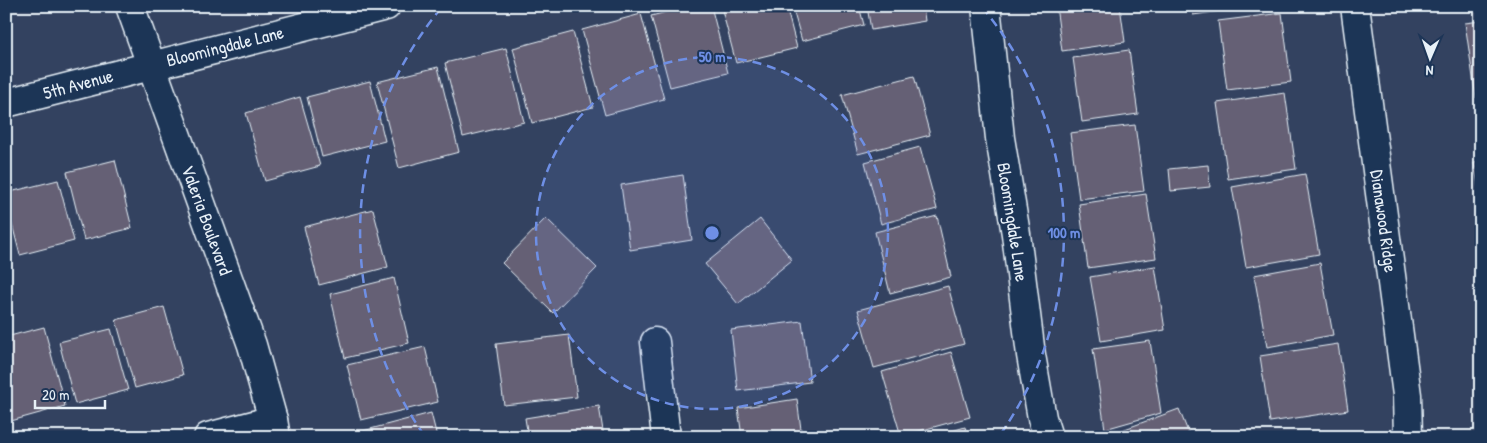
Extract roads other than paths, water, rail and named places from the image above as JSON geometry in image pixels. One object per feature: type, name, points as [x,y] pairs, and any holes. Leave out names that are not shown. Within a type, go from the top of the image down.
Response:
[{"type":"street","name":"Valeria Boulevard","points":[[130,6],[252,345],[274,429]]},
{"type":"street","name":"Bloomingdale Lane","points":[[986,6],[1000,138],[1016,234],[1031,354],[1042,418],[1048,437]]},
{"type":"street","name":"Dianawood Ridge","points":[[1355,6],[1407,395],[1408,437]]},
{"type":"street","name":"Bloomingdale Lane","points":[[150,65],[377,7]]},
{"type":"street","name":"5th Avenue","points":[[6,103],[150,65]]},
{"type":"street","points":[[654,342],[666,437]]},
{"type":"street","points":[[208,437],[274,429]]}]
